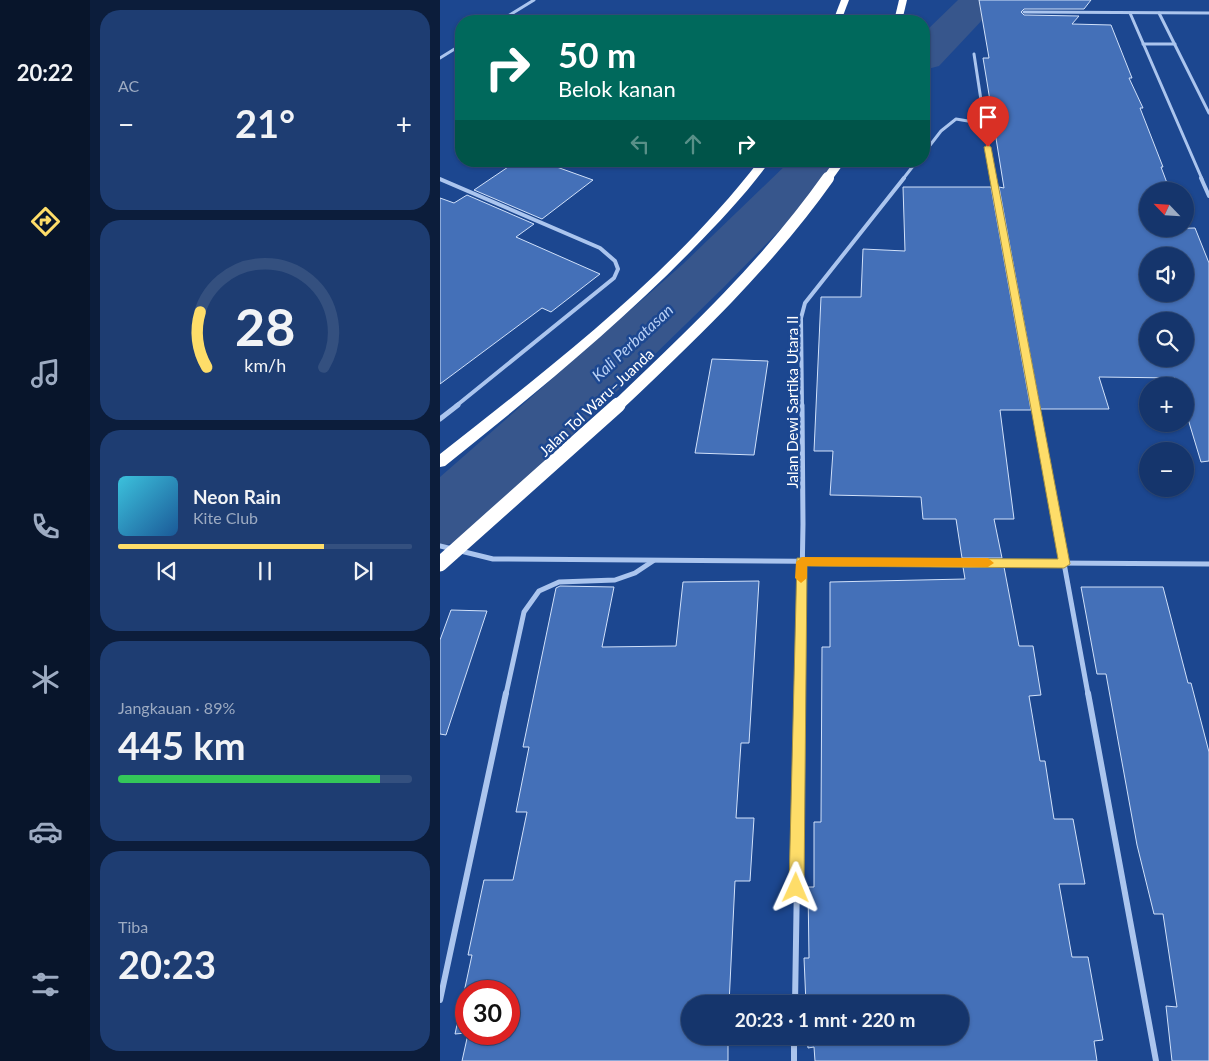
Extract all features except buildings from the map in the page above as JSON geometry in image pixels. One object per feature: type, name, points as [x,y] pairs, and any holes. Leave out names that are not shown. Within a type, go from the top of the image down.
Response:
[{"type":"highway","points":[[839,15],[845,0]]},
{"type":"highway","points":[[900,15],[904,0]]},
{"type":"highway","points":[[440,462],[578,350],[657,281],[747,186],[761,167]]},
{"type":"highway","name":"Jalan Tol Waru–Juanda","points":[[440,564],[622,402],[726,300],[814,199],[836,167]]},
{"type":"street","points":[[510,15],[534,0]]},
{"type":"street","points":[[1024,12],[1209,13]]},
{"type":"street","points":[[1130,13],[1209,196]]},
{"type":"street","points":[[1159,13],[1209,113]]},
{"type":"street","points":[[1143,44],[1175,44]]},
{"type":"street","points":[[440,58],[455,49]]},
{"type":"street","points":[[974,54],[984,129],[1156,1061]]},
{"type":"street","points":[[930,145],[941,131],[956,119],[974,122],[984,129]]},
{"type":"street","name":"Jalan Dewi Sartika Utara II","points":[[795,995],[802,562],[801,318],[805,303],[912,167]]},
{"type":"street","points":[[440,419],[618,273],[615,260],[600,248],[441,180]]},
{"type":"street","points":[[440,546],[493,559],[1209,564]]},
{"type":"street","points":[[440,1000],[524,612],[539,591],[559,582],[615,580],[635,573],[654,560]]},
{"type":"street","points":[[794,1045],[794,1061]]},
{"type":"waterway","name":"Kali Perbatasan","points":[[930,51],[981,0]]},
{"type":"waterway","name":"Kali Perbatasan","points":[[440,519],[703,276],[813,167]]},
{"type":"slow traffic","points":[[801,578],[802,562],[988,563]]},
{"type":"route","points":[[796,888],[802,562],[1064,564],[988,147]]}]
